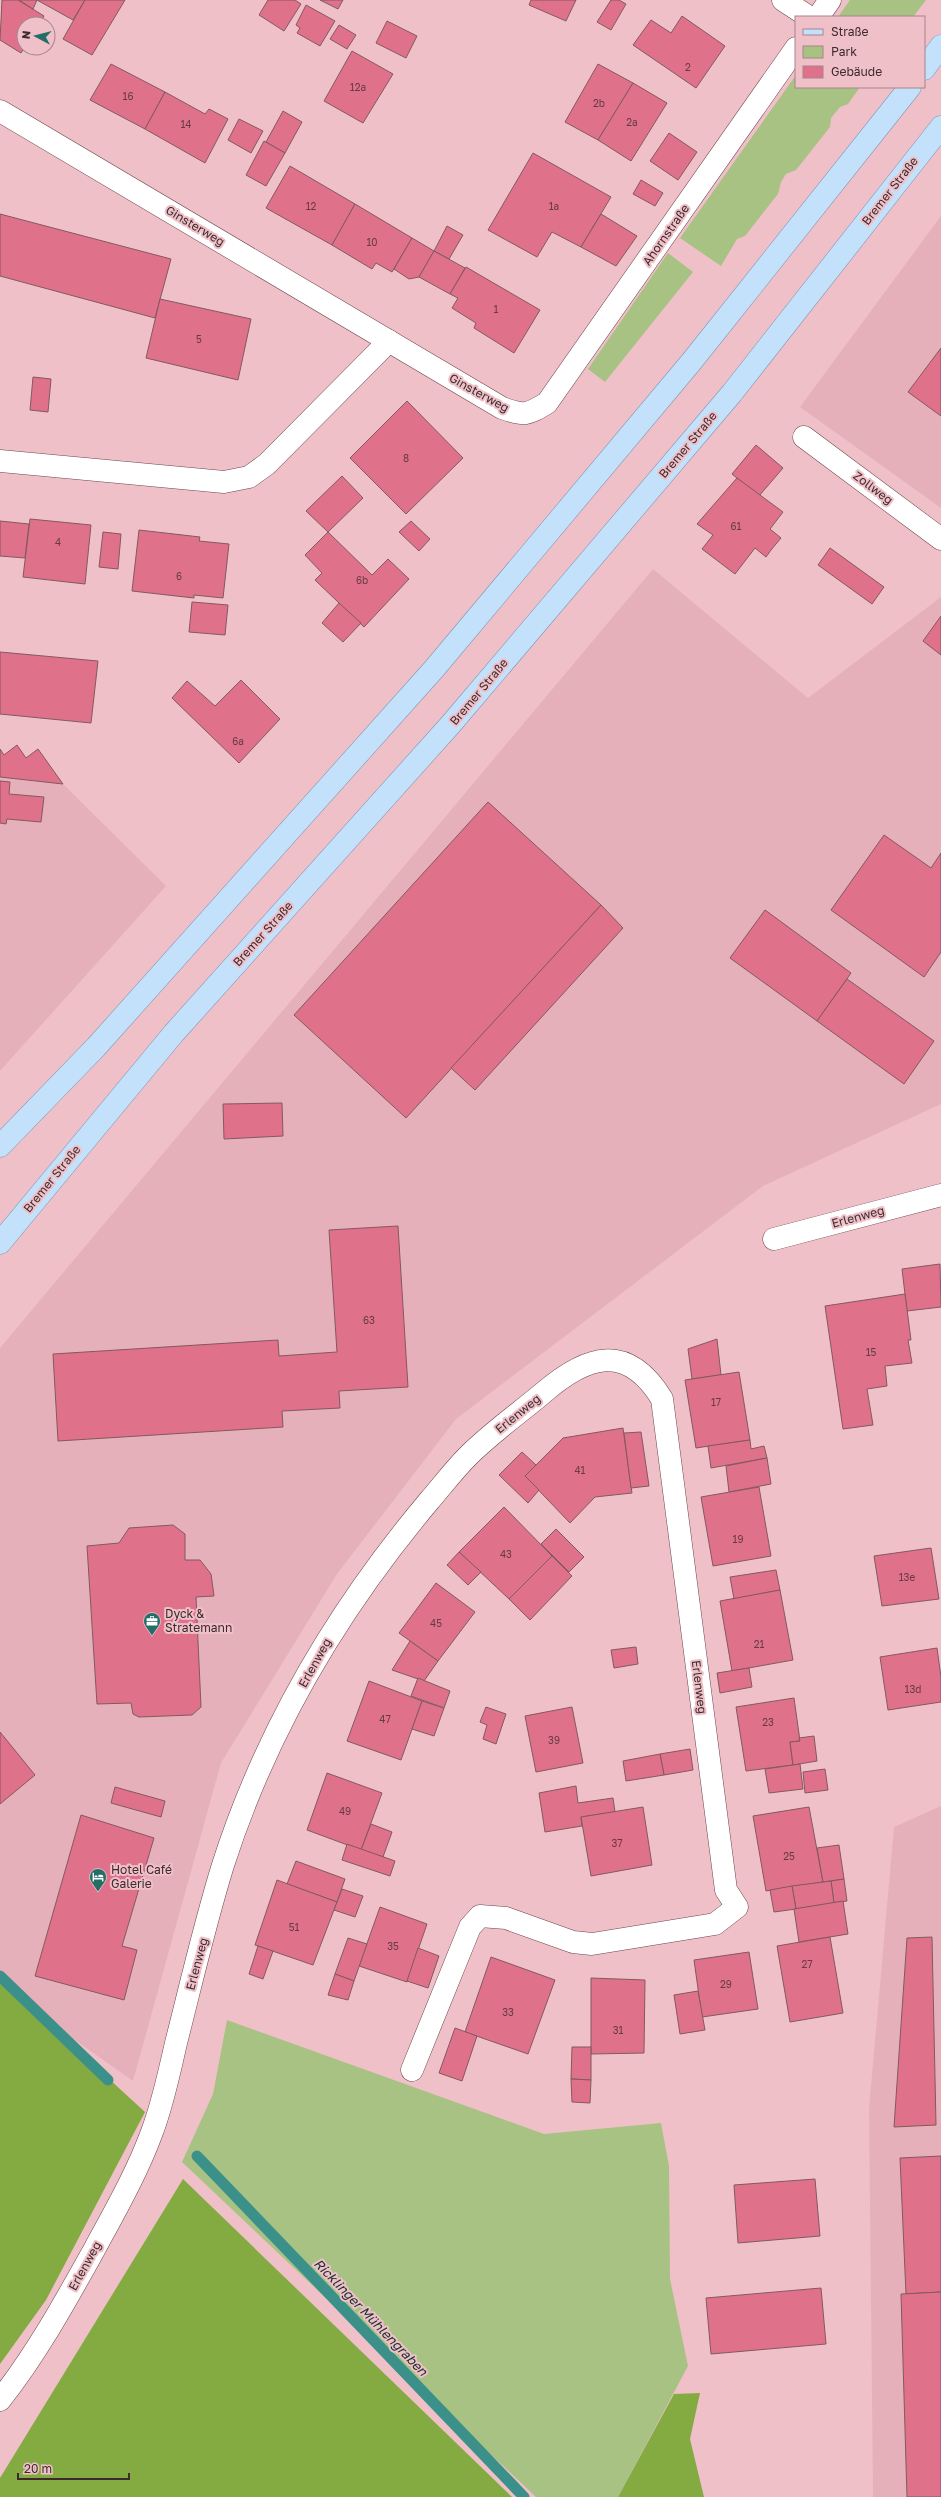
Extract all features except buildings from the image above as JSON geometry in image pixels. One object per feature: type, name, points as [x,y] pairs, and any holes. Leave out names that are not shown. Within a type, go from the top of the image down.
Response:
[{"type":"main road","points":[[925,68],[941,46]]},
{"type":"main road","points":[[0,1146],[96,1047],[434,669],[692,361],[909,88]]},
{"type":"main road","name":"Bremer Straße","points":[[0,1243],[174,1033],[451,724],[732,393],[941,127]]},
{"type":"street","points":[[783,0],[807,16]]},
{"type":"street","points":[[819,16],[830,0]]},
{"type":"street","name":"Ahornstraße","points":[[529,414],[548,403],[795,49]]},
{"type":"street","name":"Ginsterweg","points":[[0,111],[502,408],[520,414],[529,414]]},
{"type":"street","points":[[0,461],[224,482],[249,477],[267,464],[389,341]]},
{"type":"street","name":"Zollweg","points":[[804,436],[941,538]]},
{"type":"street","name":"Erlenweg","points":[[774,1239],[941,1195]]},
{"type":"street","name":"Erlenweg","points":[[0,2400],[45,2339],[130,2184],[152,2131],[223,1866],[245,1807],[278,1731],[317,1658],[360,1590],[407,1528],[467,1456],[505,1423],[575,1368],[612,1360],[628,1364],[637,1369],[652,1384],[662,1400],[726,1890],[737,1907],[729,1916],[715,1924],[592,1944],[572,1942],[506,1918],[480,1916],[470,1927],[412,2070]]},
{"type":"shaded area","points":[[941,216],[941,508],[800,407]]},
{"type":"shaded area","points":[[653,569],[808,698],[941,597],[941,1104],[763,1186],[456,1419],[337,1574],[221,1763],[133,2081],[0,1987],[0,1348]]},
{"type":"shaded area","points":[[0,777],[63,784],[166,886],[0,1071]]},
{"type":"shaded area","points":[[941,1806],[941,2497],[873,2497],[869,2108],[894,1827]]},
{"type":"green space","points":[[850,0],[926,0],[914,16],[839,16]]},
{"type":"green space","points":[[795,76],[795,88],[859,88],[848,104],[840,107],[831,118],[830,127],[796,170],[786,174],[781,182],[778,194],[745,236],[737,239],[721,266],[680,238]]},
{"type":"green space","points":[[668,253],[693,272],[605,382],[588,369]]},
{"type":"green space","points":[[0,1979],[145,2112],[46,2300],[0,2364]]},
{"type":"green space","points":[[227,2020],[544,2134],[661,2123],[669,2166],[670,2279],[688,2366],[618,2497],[536,2497],[182,2162],[213,2094]]},
{"type":"green space","points":[[183,2179],[512,2497],[0,2497],[0,2478]]},
{"type":"green space","points":[[700,2393],[690,2439],[704,2497],[618,2497],[674,2394]]},
{"type":"waterway","name":"Ricklinger Mühlengraben","points":[[0,1976],[108,2080]]},
{"type":"waterway","name":"Ricklinger Mühlengraben","points":[[197,2156],[524,2497]]},
{"type":"place","name":"Dyck & Stratemann","points":[[152,1636]]},
{"type":"place","name":"Hotel Café Galerie","points":[[98,1892]]}]
